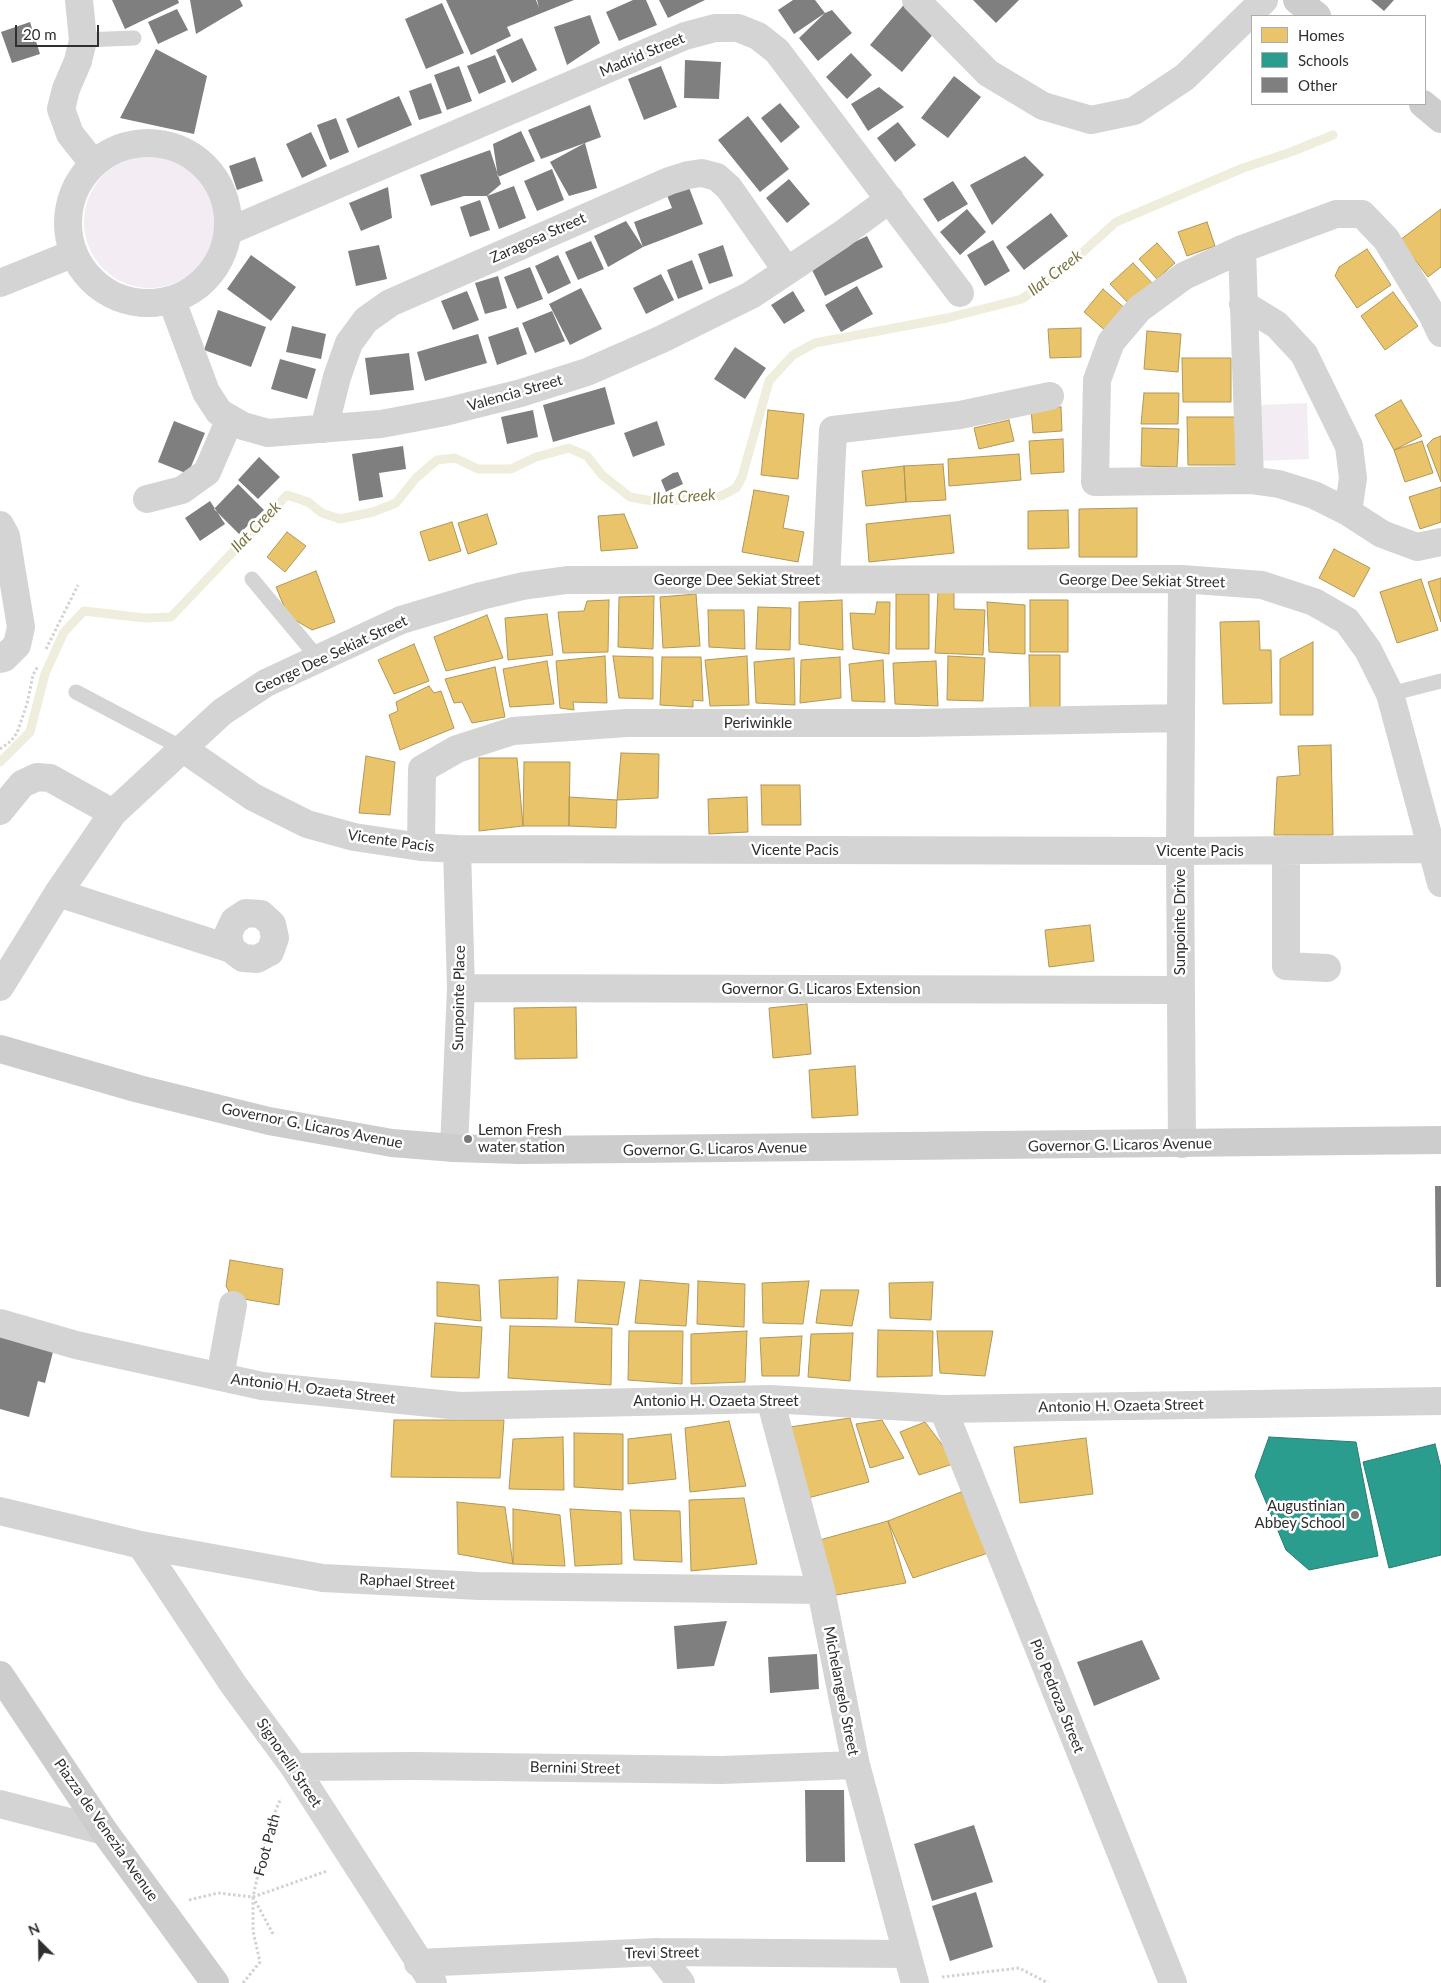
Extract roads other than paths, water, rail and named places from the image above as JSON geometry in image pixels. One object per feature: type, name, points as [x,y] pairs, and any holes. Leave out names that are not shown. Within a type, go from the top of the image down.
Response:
[{"type":"street","points":[[79,0],[83,40],[78,61],[66,89],[61,109],[70,134],[93,164]]},
{"type":"street","points":[[916,0],[988,73],[1043,106],[1091,120],[1134,111],[1185,77],[1264,0]]},
{"type":"street","points":[[1297,0],[1316,15]]},
{"type":"street","name":"Madrid Street","points":[[229,231],[685,36],[715,28],[738,28],[758,36],[777,51],[960,293]]},
{"type":"street","points":[[1424,105],[1441,119]]},
{"type":"street","points":[[144,142],[172,145],[197,158],[216,178],[227,204],[229,231],[223,254],[211,274],[193,290],[172,301],[142,304],[113,296],[89,279],[72,254],[67,230],[69,205],[78,182],[93,164],[117,148],[144,142]]},
{"type":"street","name":"Zaragosa Street","points":[[324,429],[337,377],[349,343],[366,320],[390,303],[678,178],[702,173],[717,177],[729,188],[787,271]]},
{"type":"street","name":"Valencia Street","points":[[172,301],[206,392],[219,412],[230,419],[242,426],[268,433],[381,424],[445,412],[521,393],[587,372],[662,339],[742,300],[841,235],[890,199]]},
{"type":"street","points":[[1441,333],[1386,239],[1362,214],[1336,214],[1242,249],[1184,276],[1139,309],[1111,342],[1097,380],[1095,482],[1250,480],[1279,484],[1314,495],[1348,512],[1382,534],[1417,547],[1441,542]]},
{"type":"street","points":[[1242,249],[1242,304],[1250,480]]},
{"type":"street","points":[[0,283],[72,254]]},
{"type":"street","points":[[1242,304],[1277,325],[1304,354],[1349,446],[1353,478],[1348,512]]},
{"type":"street","points":[[826,580],[833,430],[960,415],[1050,396]]},
{"type":"street","points":[[147,499],[182,490],[207,472],[230,419]]},
{"type":"street","points":[[0,525],[6,536],[21,627],[17,645],[4,658],[0,659]]},
{"type":"street","name":"George Dee Sekiat Street","points":[[0,987],[58,893],[113,813],[222,712],[266,683],[401,620],[481,596],[567,580],[1182,580],[1262,585],[1314,602],[1347,621],[1368,650],[1390,694],[1441,883]]},
{"type":"street","name":"Sunpointe Drive","points":[[1182,580],[1180,718],[1182,1144]]},
{"type":"street","name":"Periwinkle","points":[[421,846],[422,769],[457,749],[513,731],[627,723],[913,723],[1180,718]]},
{"type":"street","name":"Vicente Pacis","points":[[182,748],[253,797],[307,824],[354,837],[458,849],[1180,851],[1432,849]]},
{"type":"street","points":[[0,811],[22,784],[36,777],[50,778],[113,813]]},
{"type":"street","name":"Sunpointe Place","points":[[454,1148],[460,988],[458,849]]},
{"type":"street","points":[[1286,850],[1286,966],[1327,968]]},
{"type":"street","points":[[58,893],[231,949]]},
{"type":"street","name":"Governor G. Licaros Extension","points":[[460,988],[1181,990]]},
{"type":"street","name":"Governor G. Licaros Avenue","points":[[0,1049],[139,1089],[269,1121],[392,1143],[454,1148],[518,1150],[1441,1140]]},
{"type":"street","points":[[220,1377],[233,1305]]},
{"type":"street","name":"Antonio H. Ozaeta Street","points":[[0,1323],[76,1345],[262,1386],[460,1406],[770,1399],[943,1410],[1441,1401]]},
{"type":"street","name":"Michelangelo Street","points":[[770,1399],[821,1590],[856,1765],[914,1982]]},
{"type":"street","name":"Pio Pedroza Street","points":[[943,1410],[1173,1983]]},
{"type":"street","name":"Raphael Street","points":[[0,1511],[141,1545],[323,1578],[479,1586],[821,1590]]},
{"type":"street","name":"Signorelli Street","points":[[141,1545],[233,1684],[294,1767],[425,1973]]},
{"type":"street","name":"Piazza de Venezia Avenue","points":[[0,1675],[104,1831],[215,1983]]},
{"type":"street","name":"Bernini Street","points":[[294,1767],[414,1766],[722,1770],[856,1765]]},
{"type":"street","points":[[0,1804],[104,1831]]},
{"type":"street","points":[[657,1952],[681,1983]]},
{"type":"street","name":"Trevi Street","points":[[425,1973],[657,1952],[906,1954]]},
{"type":"lane","points":[[83,40],[134,38]]},
{"type":"lane","points":[[252,579],[318,658]]},
{"type":"lane","points":[[1390,694],[1441,681]]},
{"type":"lane","points":[[76,692],[182,748]]},
{"type":"waterway","name":"Ilat Creek","points":[[0,762],[30,732],[45,674],[64,632],[84,611],[144,618],[171,617],[287,495],[308,502],[322,513],[340,519],[373,512],[396,503],[416,478],[437,460],[455,458],[478,469],[511,469],[536,457],[569,448],[587,456],[602,475],[630,497],[658,502],[721,496],[736,488],[742,477],[769,381],[793,355],[815,343],[947,318],[1022,299],[1064,269],[1116,222],[1243,168],[1291,152],[1333,135]]},
{"type":"place","name":"Lemon Fresh water station","points":[[468,1139]]},
{"type":"place","name":"Augustinian Abbey School","points":[[1355,1515]]}]
